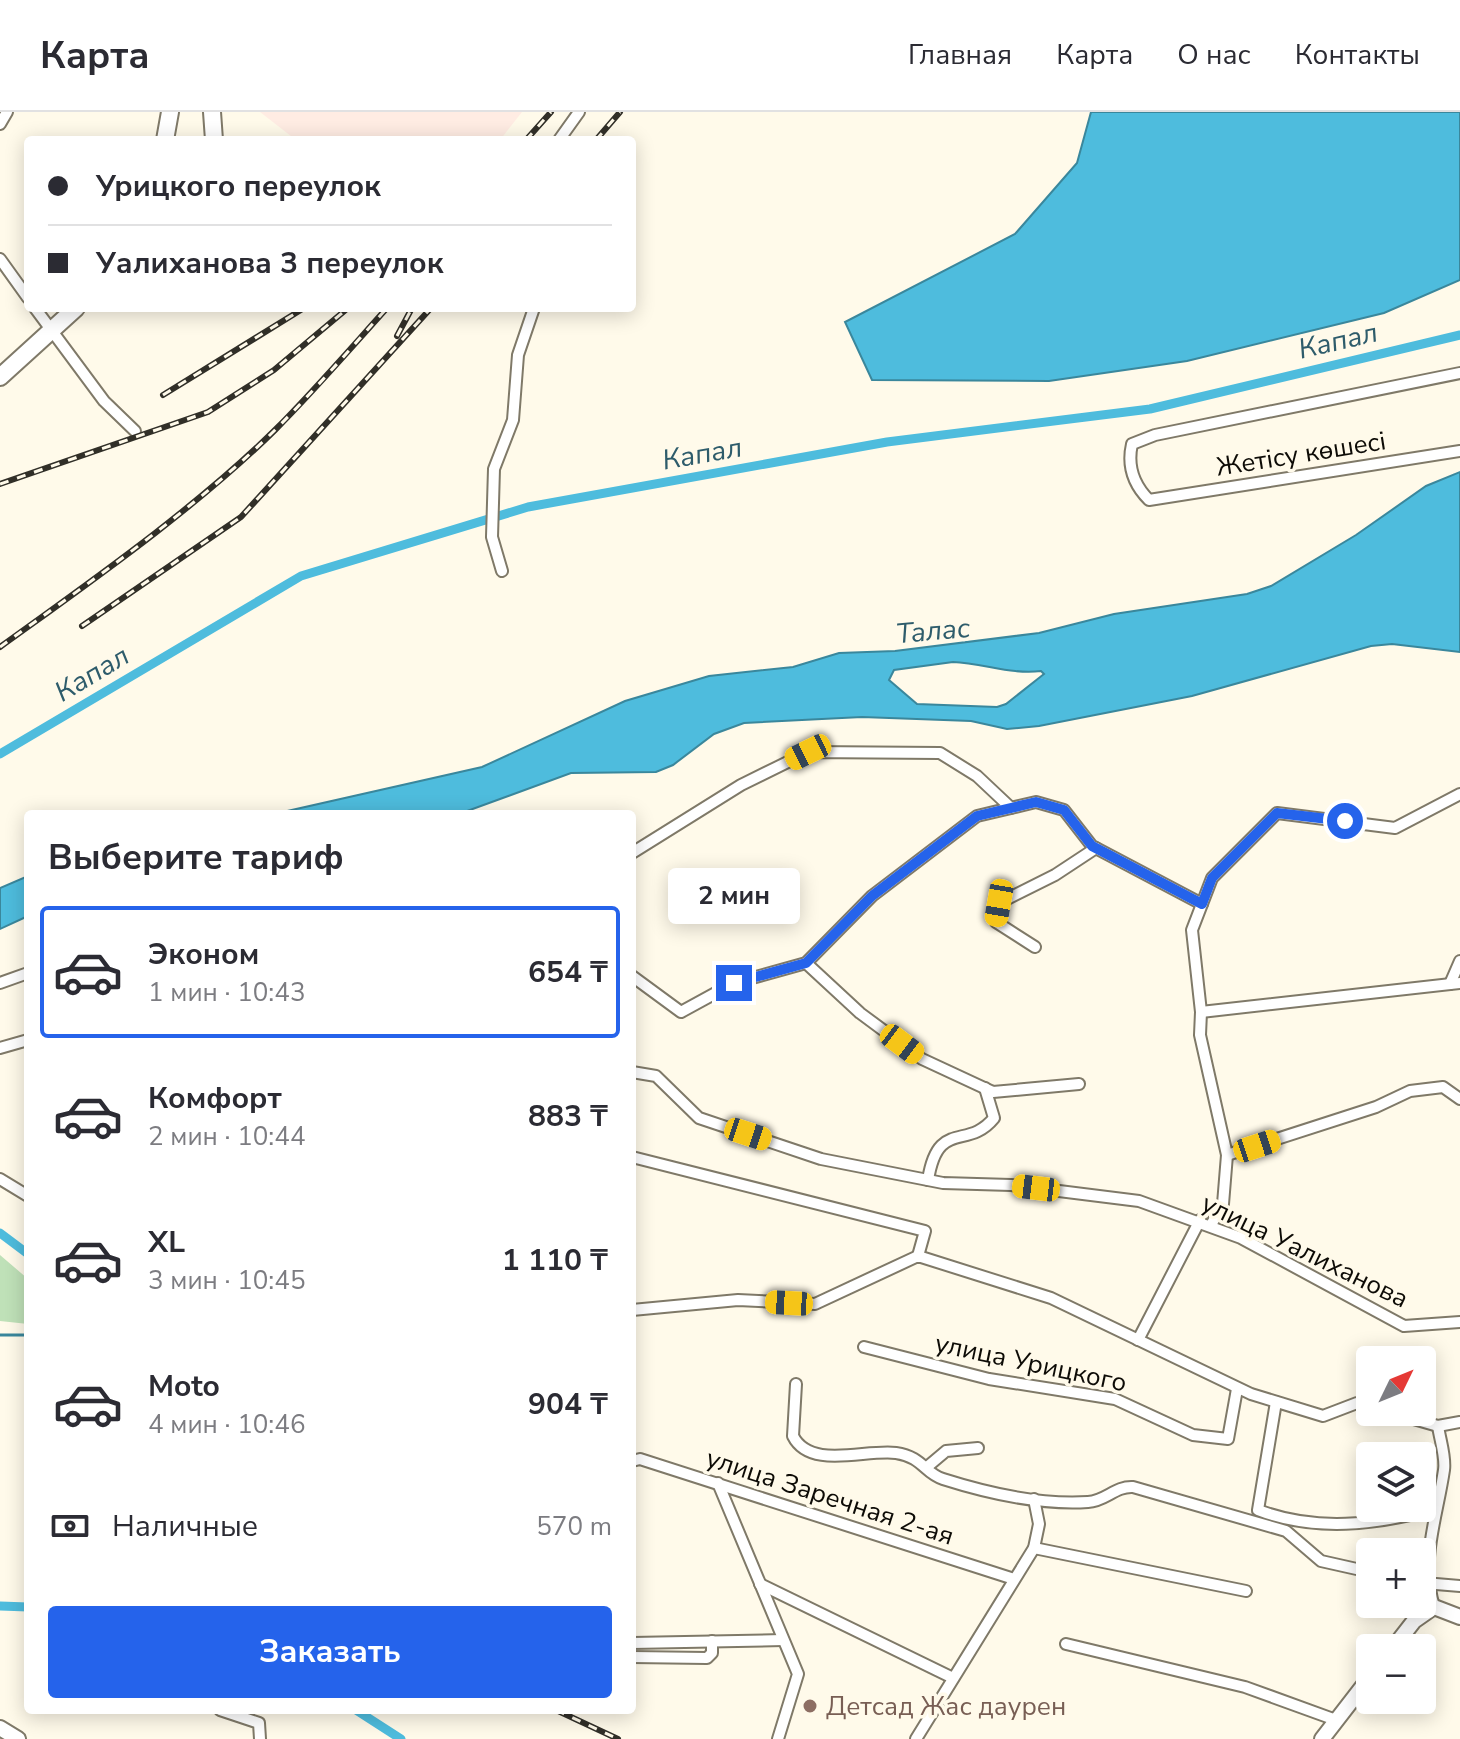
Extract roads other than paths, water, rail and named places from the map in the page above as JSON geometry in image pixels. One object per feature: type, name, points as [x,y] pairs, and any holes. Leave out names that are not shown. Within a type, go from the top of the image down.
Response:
[{"type":"main road","points":[[166,136],[170,112]]},
{"type":"main road","points":[[212,112],[214,136]]},
{"type":"main road","points":[[0,377],[72,312]]},
{"type":"street","points":[[0,124],[7,112]]},
{"type":"street","points":[[562,136],[579,112]]},
{"type":"street","points":[[0,259],[24,292]]},
{"type":"street","points":[[38,312],[104,401],[135,431]]},
{"type":"street","points":[[502,571],[492,537],[490,514],[494,469],[513,420],[518,355],[533,312]]},
{"type":"street","name":"Жетісу көшесі","points":[[1460,373],[1170,432],[1132,444],[1129,459],[1134,478],[1149,500],[1460,451]]},
{"type":"street","points":[[636,851],[741,785],[808,752],[940,753],[977,776],[1011,808]]},
{"type":"street","points":[[1211,1225],[1223,1204],[1227,1155],[1200,1035],[1201,1012],[1192,930],[1212,878],[1277,813],[1395,828],[1460,794]]},
{"type":"street","points":[[636,979],[681,1012],[734,983],[806,963],[884,887],[977,816],[1036,802],[1064,810],[1096,848],[1202,904]]},
{"type":"street","points":[[1035,947],[996,922],[999,903],[1055,875],[1096,848]]},
{"type":"street","points":[[1201,1012],[1455,984],[1460,961]]},
{"type":"street","points":[[806,963],[860,1013],[922,1059],[993,1092],[1079,1084]]},
{"type":"street","points":[[0,983],[24,974]]},
{"type":"street","points":[[0,1048],[24,1041]]},
{"type":"street","name":"улица Уалиханова","points":[[636,1073],[656,1076],[699,1118],[821,1159],[928,1180],[1011,1185],[1139,1201],[1200,1220],[1241,1238],[1404,1326],[1460,1322]]},
{"type":"street","points":[[1227,1155],[1376,1107],[1410,1091],[1443,1087],[1460,1099]]},
{"type":"street","points":[[928,1180],[932,1157],[946,1139],[985,1129],[994,1118],[985,1088]]},
{"type":"street","points":[[636,1158],[925,1231],[918,1256],[815,1304],[738,1300],[636,1310]]},
{"type":"street","points":[[0,1179],[24,1194]]},
{"type":"street","points":[[1138,1340],[1200,1220]]},
{"type":"street","name":"улица Урицкого","points":[[918,1256],[1051,1298],[1237,1389],[1323,1416],[1356,1403]]},
{"type":"street","name":"улица Урицкого","points":[[864,1347],[989,1379],[1115,1399],[1193,1435],[1205,1437],[1228,1439],[1237,1389]]},
{"type":"street","points":[[796,1384],[793,1436],[801,1448],[837,1457],[882,1451],[907,1455],[940,1479],[1034,1499],[1088,1502],[1100,1500],[1123,1486],[1133,1487],[1286,1531],[1321,1561],[1356,1569]]},
{"type":"street","points":[[1276,1402],[1258,1510],[1288,1522],[1378,1522]]},
{"type":"street","points":[[1436,1500],[1444,1466],[1438,1426],[1460,1422]]},
{"type":"street","points":[[927,1467],[946,1451],[978,1448]]},
{"type":"street","name":"улица Заречная 2-ая","points":[[636,1460],[718,1483],[1014,1579]]},
{"type":"street","points":[[718,1483],[796,1666],[798,1683],[778,1739]]},
{"type":"street","points":[[916,1739],[1034,1548],[1039,1524],[1034,1499]]},
{"type":"street","points":[[1034,1548],[1246,1591]]},
{"type":"street","points":[[760,1584],[953,1678]]},
{"type":"street","points":[[1436,1584],[1460,1586]]},
{"type":"street","points":[[1436,1608],[1460,1617]]},
{"type":"street","points":[[1404,1634],[1418,1618]]},
{"type":"street","points":[[636,1643],[783,1640]]},
{"type":"street","points":[[636,1657],[707,1658],[712,1653],[712,1641]]},
{"type":"street","points":[[670,1658],[671,1643]]},
{"type":"street","points":[[1066,1644],[1245,1687],[1336,1720]]},
{"type":"street","points":[[1322,1739],[1356,1695]]},
{"type":"street","points":[[232,1714],[259,1723],[260,1739]]},
{"type":"street","points":[[0,1728],[18,1739]]},
{"type":"water","points":[[1091,112],[1460,112],[1460,280],[1384,313],[1187,361],[1049,381],[872,380],[845,322],[1015,234],[1077,163]]},
{"type":"water","points":[[1460,472],[1460,652],[1392,644],[1371,646],[1192,696],[1039,726],[1007,729],[971,721],[862,717],[744,723],[714,734],[673,765],[656,772],[571,773],[470,810],[292,810],[482,767],[625,701],[709,676],[793,667],[839,653],[895,651],[1039,633],[1114,614],[1247,594],[1271,586],[1356,535],[1426,486]],"holes":[[[953,662],[1041,671],[1044,674],[1006,704],[997,707],[917,704],[889,680],[894,670]]]},
{"type":"water","points":[[24,878],[24,918],[0,929],[0,888]]},
{"type":"waterway","name":"Капал","points":[[0,754],[301,576],[528,507],[887,442],[1150,409],[1460,335]]},
{"type":"waterway","points":[[0,1233],[24,1251]]},
{"type":"waterway","points":[[0,1335],[24,1335]]},
{"type":"waterway","points":[[0,1606],[24,1607]]},
{"type":"waterway","points":[[362,1714],[401,1739]]},
{"type":"railway","points":[[530,136],[551,112]]},
{"type":"railway","points":[[599,136],[620,112]]},
{"type":"railway","points":[[163,395],[298,312]]},
{"type":"railway","points":[[0,484],[208,412],[274,370],[343,312]]},
{"type":"railway","points":[[0,647],[211,488],[275,430],[383,312]]},
{"type":"railway","points":[[397,336],[410,312]]},
{"type":"railway","points":[[82,626],[241,517],[427,312]]},
{"type":"railway","points":[[565,1714],[618,1739]]},
{"type":"place","name":"Детсад Жас даурен","points":[[810,1706]]},
{"type":"water label","name":"Талас","points":[[933,631]]}]
